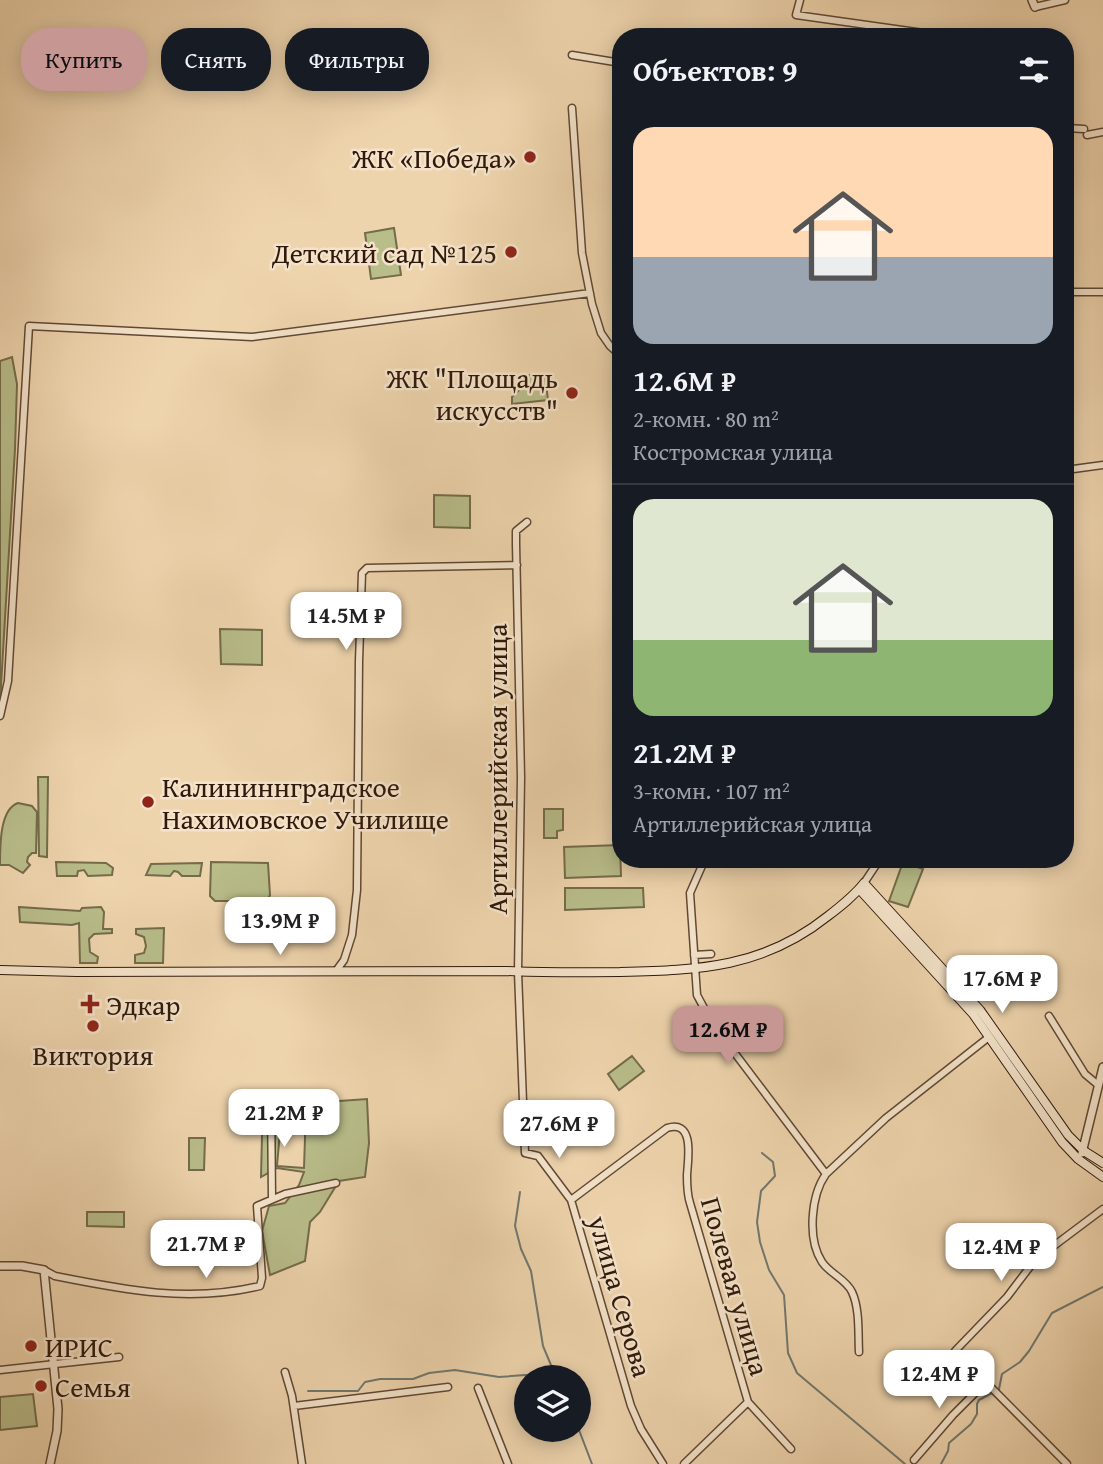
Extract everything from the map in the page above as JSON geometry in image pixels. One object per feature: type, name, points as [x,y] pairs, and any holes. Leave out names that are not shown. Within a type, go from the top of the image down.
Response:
[{"type":"main road","points":[[0,970],[543,974],[694,969],[738,962],[780,947],[814,927],[862,886]]},
{"type":"main road","points":[[862,886],[961,1000],[1054,1132],[1078,1159],[1103,1177]]},
{"type":"main road","points":[[862,886],[980,1010],[1056,1120],[1084,1151],[1103,1163]]},
{"type":"street","points":[[800,0],[796,15],[888,28]]},
{"type":"street","points":[[1033,4],[1065,0]]},
{"type":"street","points":[[572,55],[612,62]]},
{"type":"street","points":[[572,108],[581,245],[595,319],[612,348]]},
{"type":"street","points":[[1074,130],[1103,132]]},
{"type":"street","points":[[1074,292],[1103,292]]},
{"type":"street","points":[[0,716],[5,699],[10,656],[29,326],[252,337],[590,293]]},
{"type":"street","points":[[1074,469],[1103,465]]},
{"type":"street","name":"Артиллерийская улица","points":[[525,1153],[518,972],[520,665],[516,531],[527,522]]},
{"type":"street","points":[[336,971],[344,960],[352,935],[358,890],[362,573],[367,568],[517,565]]},
{"type":"street","points":[[701,868],[690,893],[697,995],[709,1019],[825,1174]]},
{"type":"street","points":[[862,886],[874,868]]},
{"type":"street","points":[[694,955],[711,954]]},
{"type":"street","points":[[1048,1016],[1085,1074],[1097,1084]]},
{"type":"street","points":[[859,1352],[853,1294],[846,1283],[820,1259],[816,1248],[814,1196],[825,1174],[886,1118],[989,1037]]},
{"type":"street","points":[[1078,1159],[1084,1151],[1097,1084],[1103,1067]]},
{"type":"street","points":[[271,1099],[272,1199]]},
{"type":"street","name":"Полевая улица","points":[[571,1200],[667,1128],[680,1128],[686,1135],[690,1151],[687,1191],[748,1402],[791,1449]]},
{"type":"street","name":"улица Серова","points":[[525,1153],[538,1156],[571,1200],[631,1406],[641,1429],[663,1464]]},
{"type":"street","points":[[0,1266],[34,1268],[55,1276],[154,1294],[237,1292],[260,1286],[262,1278],[257,1206],[272,1199],[336,1183]]},
{"type":"street","points":[[1067,1464],[955,1351],[1007,1297],[1035,1260],[1103,1209]]},
{"type":"street","points":[[44,1270],[58,1409],[57,1431],[50,1464]]},
{"type":"street","points":[[0,1370],[119,1357]]},
{"type":"street","points":[[285,1372],[302,1464]]},
{"type":"street","points":[[914,1460],[986,1381]]},
{"type":"street","points":[[293,1406],[448,1387]]},
{"type":"street","points":[[478,1388],[508,1464]]},
{"type":"street","points":[[684,1464],[748,1402]]},
{"type":"green space","points":[[394,228],[401,275],[371,279],[365,233]]},
{"type":"green space","points":[[12,357],[17,384],[15,449],[0,703],[0,361]]},
{"type":"green space","points":[[545,374],[548,400],[512,404],[512,397],[521,388],[521,376]]},
{"type":"green space","points":[[434,495],[470,496],[470,528],[434,527]]},
{"type":"green space","points":[[220,629],[262,630],[262,665],[221,664]]},
{"type":"green space","points":[[38,777],[48,777],[47,857],[39,856]]},
{"type":"green space","points":[[18,803],[32,806],[37,812],[36,853],[28,857],[27,862],[30,865],[23,873],[9,865],[0,865],[4,820]]},
{"type":"green space","points":[[544,809],[563,809],[563,830],[557,831],[557,838],[544,838]]},
{"type":"green space","points":[[612,845],[612,868],[621,868],[621,876],[565,878],[564,847]]},
{"type":"green space","points":[[56,862],[106,863],[113,868],[112,875],[88,876],[84,870],[78,871],[77,876],[57,876]]},
{"type":"green space","points":[[211,862],[268,863],[270,895],[267,901],[215,901],[210,896]]},
{"type":"green space","points":[[202,863],[200,876],[182,876],[174,871],[170,876],[146,875],[151,864]]},
{"type":"green space","points":[[901,868],[923,869],[908,907],[889,901]]},
{"type":"green space","points":[[565,888],[643,888],[644,907],[565,910]]},
{"type":"green space","points":[[19,907],[80,911],[82,908],[101,907],[104,912],[103,929],[112,929],[112,933],[94,934],[89,939],[90,952],[98,957],[97,963],[80,963],[79,923],[72,925],[20,922]]},
{"type":"green space","points":[[164,928],[163,963],[135,963],[135,955],[144,953],[146,946],[144,937],[136,934],[136,929]]},
{"type":"green space","points":[[632,1056],[644,1071],[619,1090],[608,1074]]},
{"type":"green space","points":[[263,1094],[279,1101],[277,1166],[304,1168],[306,1108],[311,1103],[367,1099],[369,1143],[365,1177],[339,1181],[320,1212],[310,1222],[305,1261],[270,1275],[262,1231],[269,1206],[285,1203],[299,1185],[304,1172],[277,1168],[261,1177]]},
{"type":"green space","points":[[189,1138],[205,1138],[204,1170],[189,1170]]},
{"type":"green space","points":[[87,1212],[124,1212],[124,1227],[87,1226]]},
{"type":"green space","points":[[33,1394],[37,1426],[0,1430],[0,1397]]},
{"type":"waterway","points":[[762,1153],[773,1162],[775,1176],[761,1191],[757,1222],[760,1242],[769,1270],[784,1295],[788,1353],[797,1373],[905,1464]]},
{"type":"waterway","points":[[520,1192],[515,1226],[531,1271],[543,1346],[551,1365]]},
{"type":"waterway","points":[[941,1464],[949,1443],[971,1424],[977,1414],[979,1400],[999,1389],[1002,1374],[1020,1362],[1052,1313],[1103,1287]]},
{"type":"waterway","points":[[308,1391],[358,1391],[365,1382],[413,1379],[429,1373],[455,1370],[499,1377],[514,1376]]},
{"type":"waterway","points":[[584,1442],[592,1464]]},
{"type":"place","name":"ЖК «Победа»","points":[[530,157]]},
{"type":"place","name":"Детский сад №125","points":[[511,252]]},
{"type":"place","name":"ЖК \"Площадь искусств\"","points":[[572,393]]},
{"type":"place","name":"Калининнградское Нахимовское Училище","points":[[148,802]]},
{"type":"place","name":"Эдкар","points":[[90,1004]]},
{"type":"place","name":"Виктория","points":[[93,1026]]},
{"type":"place","name":"ИРИС","points":[[31,1346]]},
{"type":"place","name":"Семья","points":[[41,1386]]}]
